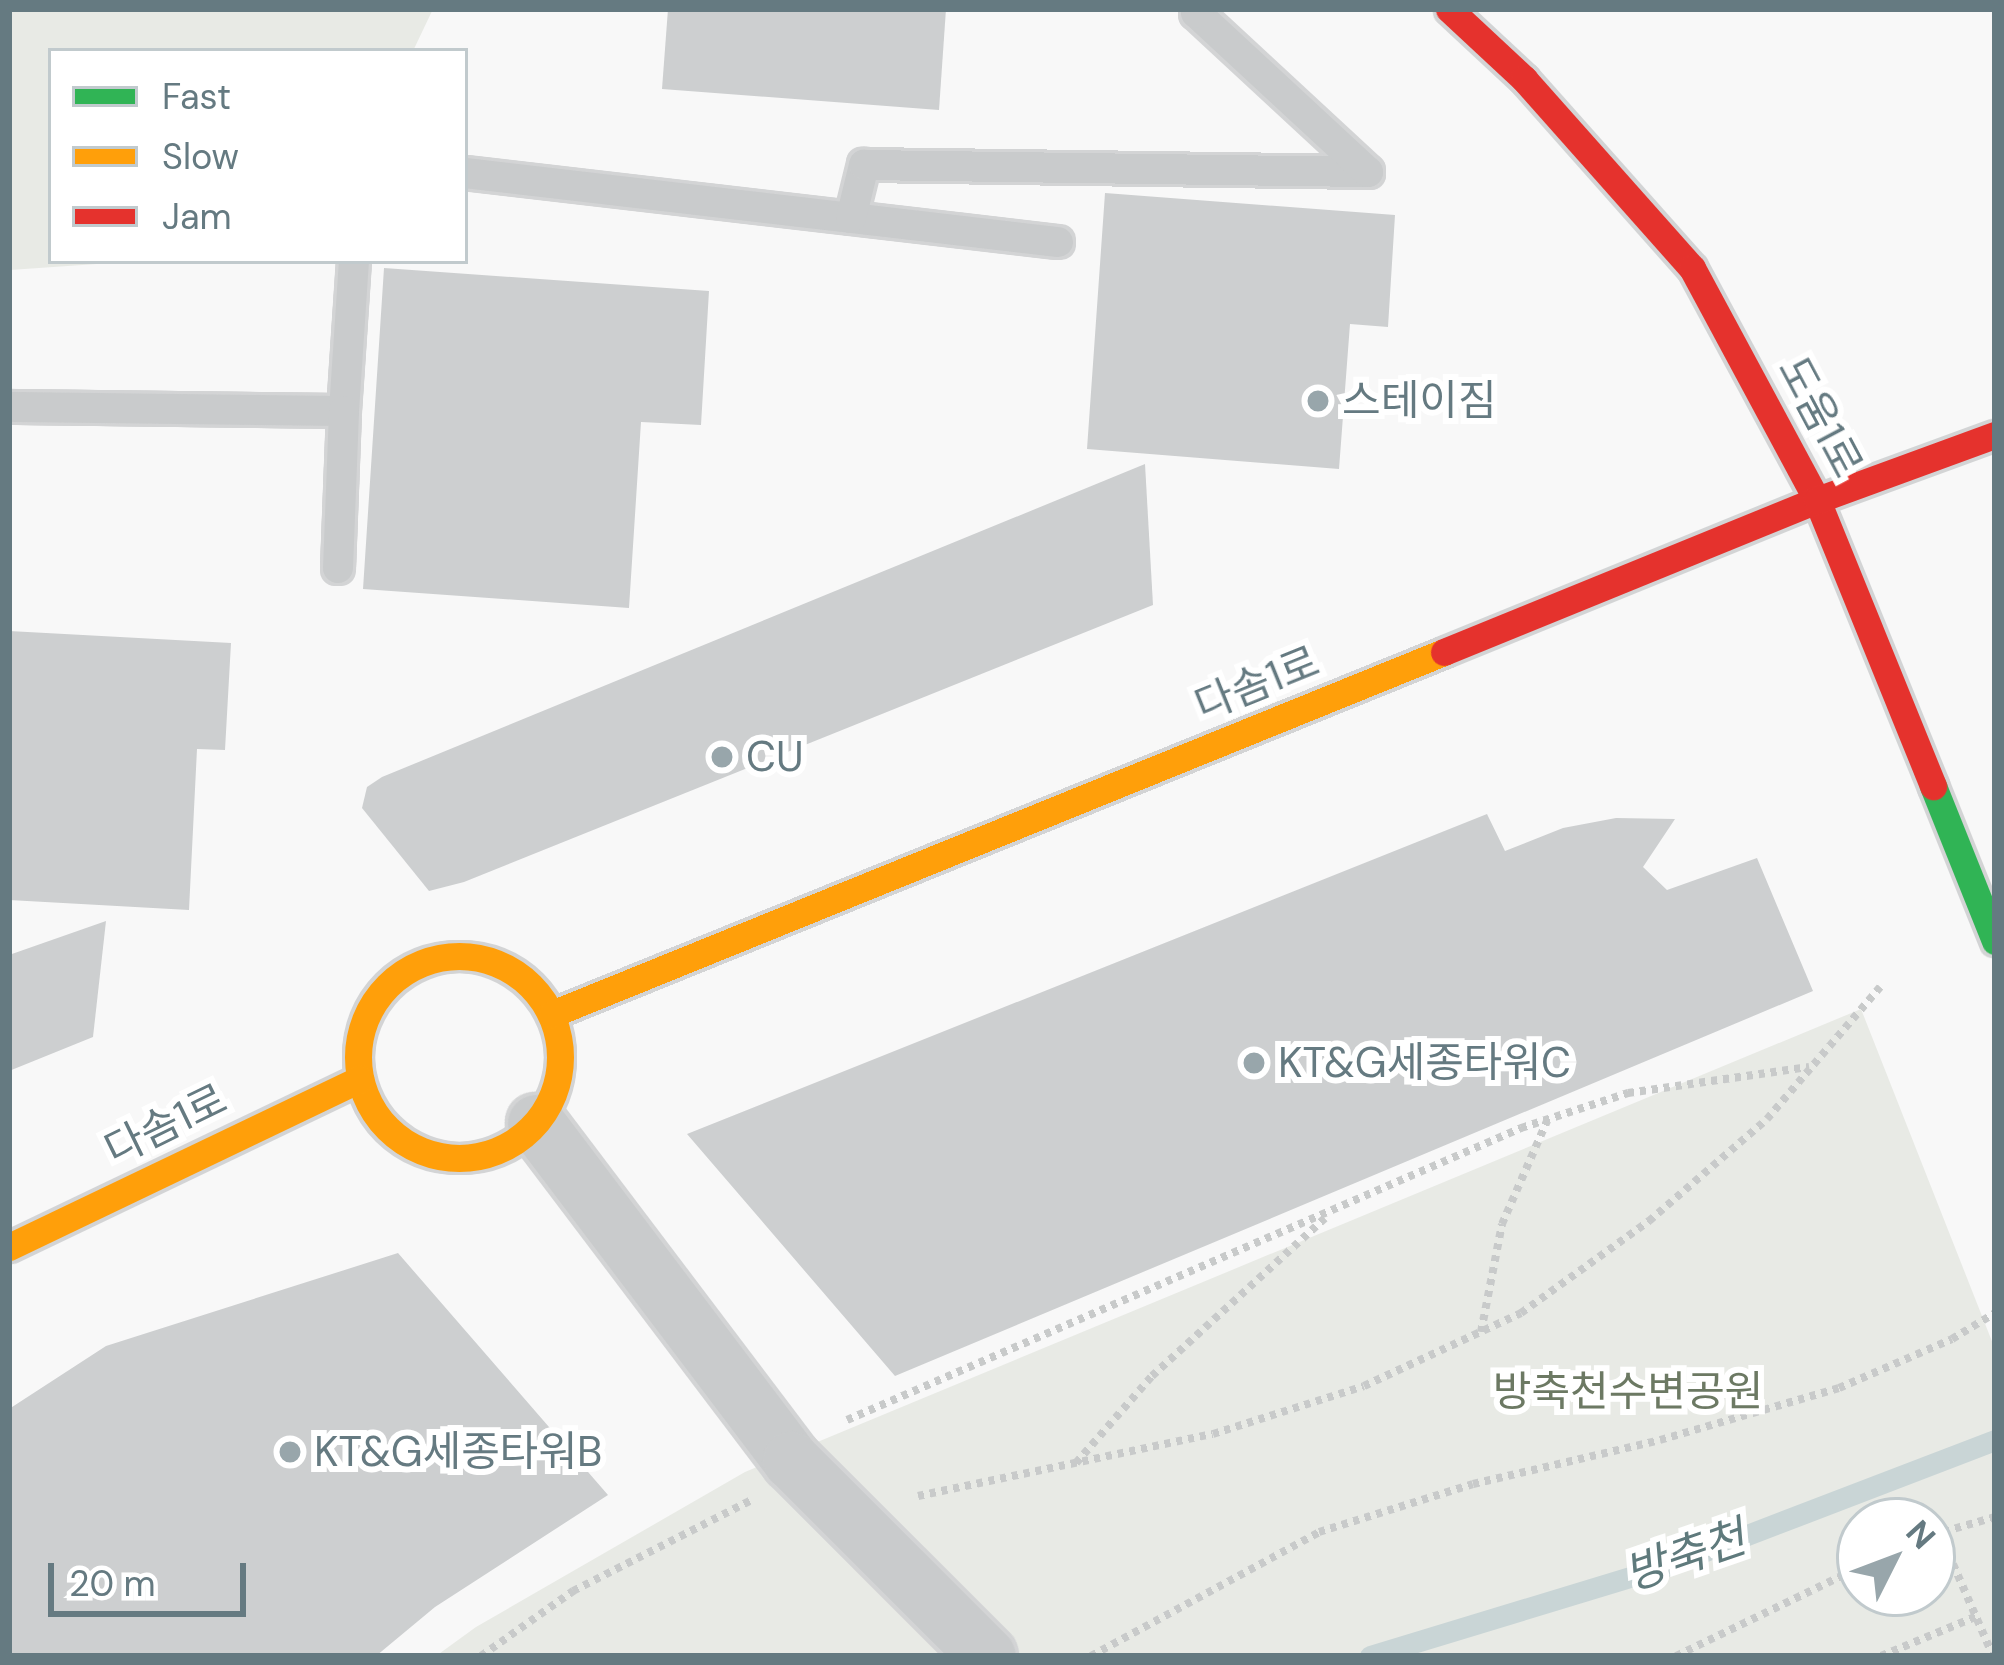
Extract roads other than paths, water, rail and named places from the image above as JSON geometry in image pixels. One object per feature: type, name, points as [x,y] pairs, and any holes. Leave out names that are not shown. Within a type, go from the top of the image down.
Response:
[{"type":"street","name":"도움1로","points":[[1449,9],[1523,79],[1692,268],[1817,500],[1995,941]]},
{"type":"street","name":"다솜1로","points":[[552,1014],[1817,500],[1995,435]]},
{"type":"street","points":[[442,956],[474,956],[506,966],[532,986],[552,1014],[561,1048],[558,1082],[536,1123],[491,1154],[457,1159],[422,1152],[394,1135],[372,1110],[360,1079],[358,1046],[367,1015],[385,987],[410,967],[442,956]]},
{"type":"street","name":"다솜1로","points":[[9,1246],[360,1079]]},
{"type":"street","points":[[536,1123],[791,1460],[969,1638]]},
{"type":"lane","points":[[851,218],[864,166],[1369,172],[1196,13],[1199,9]]},
{"type":"lane","points":[[468,172],[1058,242]]},
{"type":"lane","points":[[338,568],[354,264]]},
{"type":"lane","points":[[9,407],[344,411]]},
{"type":"waterway","name":"방축천","points":[[1370,1656],[1669,1565],[1995,1440]]},
{"type":"place","name":"스테이짐","points":[[1318,401]]},
{"type":"place","name":"CU","points":[[722,757]]},
{"type":"place","name":"KT&G세종타워C","points":[[1254,1063]]},
{"type":"place","name":"KT&G세종타워B","points":[[290,1452]]},
{"type":"park label","name":"방축천수변공원","points":[[1628,1392]]}]
